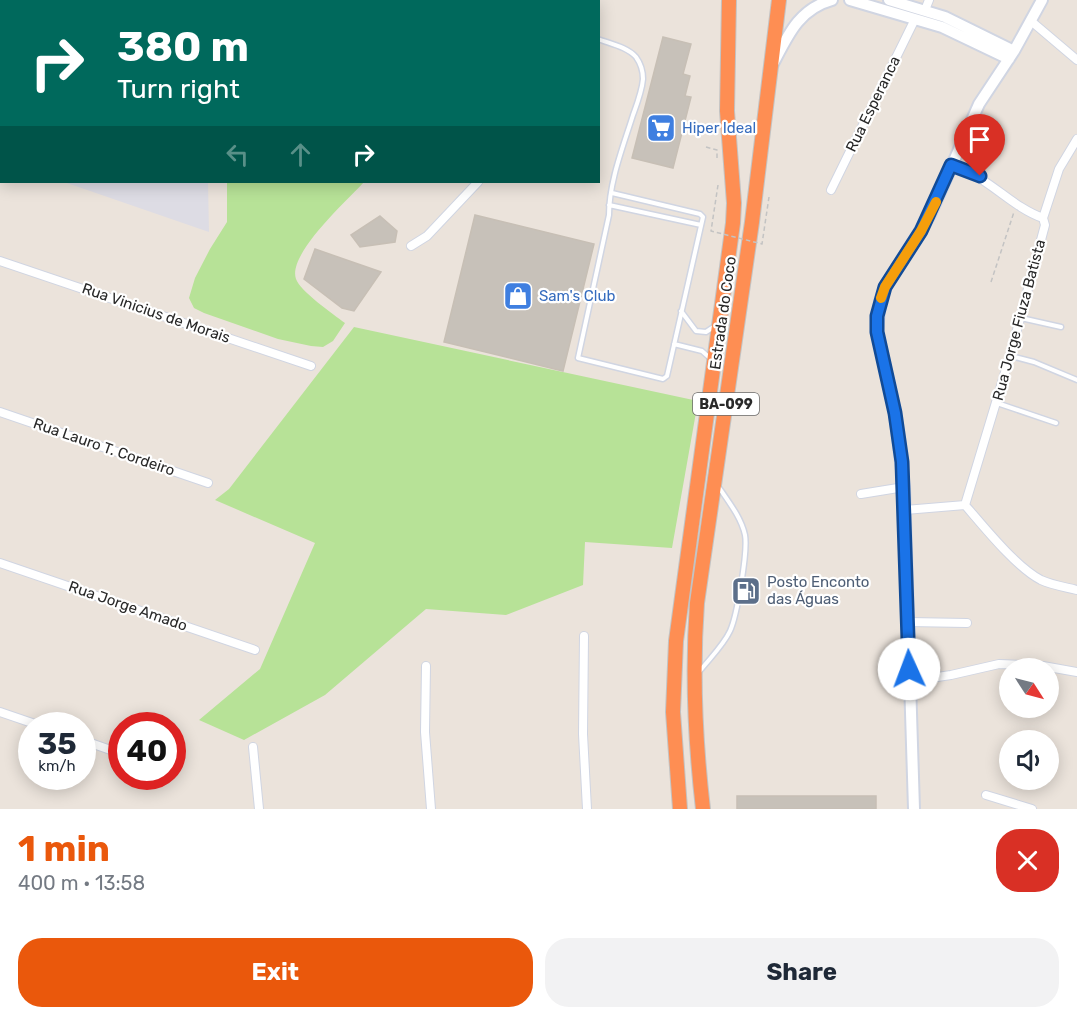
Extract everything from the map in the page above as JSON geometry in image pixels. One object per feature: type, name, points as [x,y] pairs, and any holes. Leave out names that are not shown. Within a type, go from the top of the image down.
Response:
[{"type":"highway","name":"Estrada do Coco","points":[[703,809],[696,753],[697,603],[752,222],[779,0]]},
{"type":"highway","name":"Estrada do Coco","points":[[680,809],[675,756],[674,664],[734,203],[727,111],[729,1]]},
{"type":"street","points":[[771,67],[800,17],[821,2],[832,0]]},
{"type":"street","points":[[850,0],[915,19],[1012,55]]},
{"type":"street","points":[[889,0],[927,5],[1012,55]]},
{"type":"street","points":[[914,809],[904,487],[899,440],[877,332],[877,316],[885,287],[921,231],[979,104],[1012,55],[1042,0]]},
{"type":"street","name":"Rua Esperanca","points":[[831,190],[915,19]]},
{"type":"street","points":[[1031,21],[1077,60]]},
{"type":"street","name":"Rua Jorge Fiuza Batista","points":[[965,506],[1021,318],[1045,225],[1043,218],[1059,170],[1077,139]]},
{"type":"street","points":[[951,165],[980,176],[1017,204],[1043,218]]},
{"type":"street","points":[[411,246],[427,236],[477,183]]},
{"type":"street","name":"Rua Vinicius de Morais","points":[[0,261],[311,366]]},
{"type":"street","name":"Rua Lauro T. Cordeiro","points":[[0,412],[208,483]]},
{"type":"street","points":[[861,494],[904,487]]},
{"type":"street","points":[[905,510],[965,506],[990,535],[1034,575],[1053,584],[1077,590]]},
{"type":"street","name":"Rua Jorge Amado","points":[[0,562],[255,650]]},
{"type":"street","points":[[908,622],[967,623]]},
{"type":"street","points":[[584,636],[583,734],[587,809]]},
{"type":"street","points":[[910,681],[999,664],[1043,666],[1077,672]]},
{"type":"street","points":[[426,666],[425,732],[430,809]]},
{"type":"street","points":[[0,712],[18,718]]},
{"type":"street","points":[[253,747],[259,809]]},
{"type":"street","points":[[986,795],[1032,809]]},
{"type":"lane","points":[[600,40],[631,53],[641,65],[643,73],[640,92],[612,193],[609,205],[609,215],[578,358],[663,379],[667,376],[703,217],[700,214],[612,193]]},
{"type":"lane","points":[[635,210],[638,199]]},
{"type":"lane","points":[[657,215],[659,204]]},
{"type":"lane","points":[[609,205],[701,225]]},
{"type":"lane","points":[[678,220],[680,209]]},
{"type":"lane","points":[[681,311],[696,331],[706,332],[719,325]]},
{"type":"lane","points":[[1021,318],[1061,327]]},
{"type":"lane","points":[[674,344],[702,351],[713,362]]},
{"type":"lane","points":[[1010,356],[1034,362],[1077,380]]},
{"type":"lane","points":[[996,403],[1056,423]]},
{"type":"lane","points":[[695,678],[729,634],[735,621],[744,553],[745,537],[741,524],[715,482]]},
{"type":"path","points":[[706,147],[717,150],[717,160]]},
{"type":"path","points":[[718,185],[711,231],[762,244],[768,198]]},
{"type":"path","points":[[991,282],[1017,204]]},
{"type":"shaded area","points":[[67,183],[208,183],[209,232]]},
{"type":"green space","points":[[227,183],[363,183],[309,242],[296,268],[296,279],[304,290],[345,323],[333,341],[323,347],[278,339],[194,308],[189,298],[195,278],[227,222]]},
{"type":"green space","points":[[354,327],[698,401],[672,548],[585,542],[583,585],[506,615],[426,609],[325,695],[244,740],[199,720],[260,669],[315,543],[215,500],[229,489]]},
{"type":"building","name":"Hiper Ideal","points":[[663,37],[691,44],[683,74],[690,76],[685,96],[691,97],[673,168],[632,158]]},
{"type":"building","name":"Sam's Club","points":[[475,215],[594,244],[563,371],[444,342]]},
{"type":"building","points":[[380,216],[397,231],[395,242],[360,247],[351,235]]},
{"type":"building","points":[[315,249],[381,272],[354,311],[342,308],[304,279]]},
{"type":"building","points":[[737,796],[876,796],[876,809],[737,809]]},
{"type":"slow traffic","points":[[881,298],[894,271],[921,231],[936,202]]},
{"type":"place","name":"Hiper Ideal","points":[[661,128]]},
{"type":"place","name":"Sam's Club","points":[[518,296]]},
{"type":"place","name":"Posto Enconto das Águas","points":[[746,591]]},
{"type":"route","points":[[909,669],[902,462],[895,413],[877,332],[877,316],[885,287],[921,231],[951,165],[980,176]]}]
